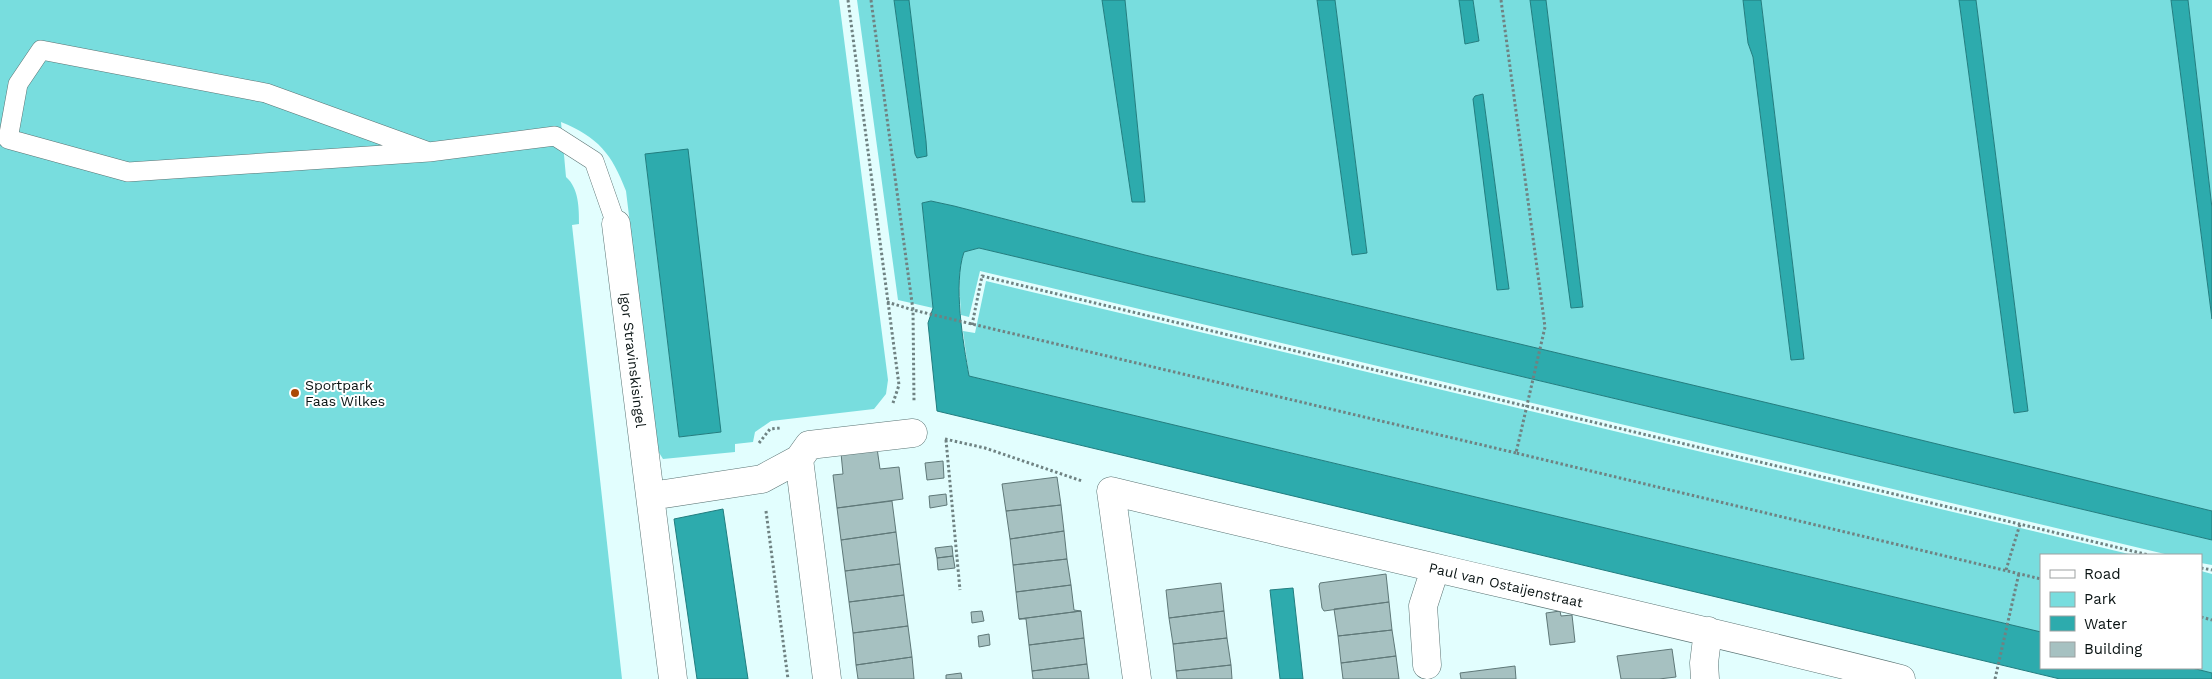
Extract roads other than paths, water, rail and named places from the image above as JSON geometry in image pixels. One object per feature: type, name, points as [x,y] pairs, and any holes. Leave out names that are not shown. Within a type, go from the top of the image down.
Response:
[{"type":"street","name":"Igor Stravinskisingel","points":[[616,224],[673,679]]},
{"type":"street","points":[[650,496],[762,478],[799,459],[809,446],[913,433]]},
{"type":"street","points":[[799,459],[828,679]]},
{"type":"street","name":"Paul van Ostaijenstraat","points":[[1137,679],[1111,490],[1435,569],[1708,630],[1900,679]]},
{"type":"street","points":[[1427,665],[1423,606],[1435,569]]},
{"type":"street","points":[[1706,679],[1704,663],[1708,630]]},
{"type":"lane","points":[[429,152],[266,93],[41,50],[18,84],[8,139],[128,172],[429,152],[555,136],[594,161],[616,224]]},
{"type":"water","points":[[894,0],[909,0],[927,156],[917,158],[915,154]]},
{"type":"water","points":[[1102,0],[1125,0],[1145,202],[1132,202]]},
{"type":"water","points":[[1317,0],[1335,0],[1367,253],[1352,255]]},
{"type":"water","points":[[1459,0],[1473,0],[1479,41],[1465,44]]},
{"type":"water","points":[[1530,0],[1546,0],[1583,307],[1571,308]]},
{"type":"water","points":[[1743,0],[1761,0],[1804,359],[1791,360],[1753,57],[1748,43]]},
{"type":"water","points":[[1959,0],[1976,0],[2028,411],[2014,413]]},
{"type":"water","points":[[2171,0],[2188,0],[2212,208],[2212,319]]},
{"type":"water","points":[[1483,94],[1509,289],[1497,290],[1473,99],[1475,96]]},
{"type":"water","points":[[688,149],[721,432],[679,437],[645,154]]},
{"type":"water","points":[[931,201],[954,206],[1145,255],[1806,412],[2212,511],[2212,540],[979,248],[964,252],[961,265],[959,280],[960,313],[969,376],[2040,632],[2040,669],[2196,669],[2212,673],[2212,679],[2060,679],[937,411],[928,323],[933,308],[922,203]]},
{"type":"water","points":[[723,509],[748,679],[697,679],[674,519]]},
{"type":"water","points":[[1293,588],[1303,679],[1280,679],[1270,590]]},
{"type":"place","name":"Sportpark Faas Wilkes","points":[[295,393]]}]
